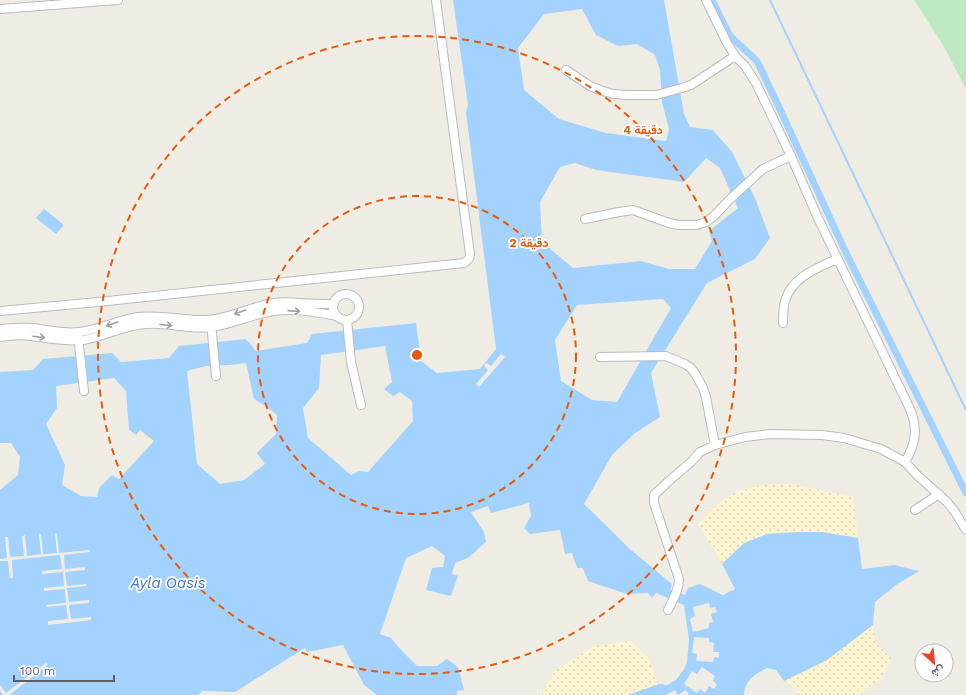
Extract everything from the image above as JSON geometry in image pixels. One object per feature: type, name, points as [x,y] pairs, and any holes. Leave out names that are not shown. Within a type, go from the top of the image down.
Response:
[{"type":"street","points":[[0,9],[118,0]]},
{"type":"street","points":[[0,311],[464,263],[468,261],[470,254],[436,0]]},
{"type":"street","points":[[706,0],[727,43],[756,83],[791,156],[837,259],[913,415],[915,426],[914,440],[910,455],[906,462]]},
{"type":"street","points":[[566,70],[590,86],[613,94],[656,95],[691,85],[735,56]]},
{"type":"street","points":[[585,219],[633,210],[669,223],[678,225],[697,225],[706,222],[714,216],[763,169],[791,156]]},
{"type":"street","points":[[783,323],[783,306],[794,284],[805,275],[837,259]]},
{"type":"street","points":[[337,316],[334,304],[338,297],[347,294],[355,297],[359,304],[358,313],[347,324]]},
{"type":"street","points":[[211,327],[229,316],[254,307],[274,303],[287,302],[334,304]]},
{"type":"street","points":[[0,329],[26,328],[94,338],[131,326],[153,323],[211,327],[273,311],[283,310],[325,313],[337,316],[347,324],[351,362],[361,405]]},
{"type":"street","points":[[211,327],[216,376]]},
{"type":"street","points":[[0,337],[23,335],[66,340],[78,336]]},
{"type":"street","points":[[78,336],[84,391]]},
{"type":"street","points":[[600,357],[666,356],[685,364],[696,375],[706,397],[715,445]]},
{"type":"street","points":[[668,610],[678,589],[679,579],[654,502],[654,495],[700,452],[715,445],[745,437],[770,434],[822,435],[844,438],[881,449],[906,462],[917,475],[939,494],[955,512],[966,530]]},
{"type":"street","points":[[915,510],[939,494]]},
{"type":"green space","points":[[914,0],[966,0],[966,89],[943,45]]},
{"type":"sand","points":[[791,484],[853,497],[858,538],[822,532],[767,534],[744,543],[722,564],[698,523],[713,507],[738,491],[762,485]]},
{"type":"sand","points":[[873,625],[875,642],[891,658],[881,679],[859,694],[796,695],[796,688],[784,681],[827,660]]},
{"type":"sand","points":[[631,641],[647,657],[659,684],[628,695],[542,695],[554,671],[595,646]]},
{"type":"water","name":"Ayla Oasis","points":[[453,0],[664,0],[684,114],[690,127],[713,130],[732,152],[755,198],[770,238],[755,259],[707,283],[651,373],[660,417],[635,433],[612,455],[584,504],[631,550],[672,584],[670,590],[685,595],[688,588],[700,584],[723,595],[735,589],[722,564],[744,543],[767,534],[822,532],[858,538],[862,569],[894,565],[919,571],[896,585],[875,602],[873,625],[827,660],[784,681],[776,670],[767,668],[751,678],[744,690],[744,695],[689,695],[686,690],[678,695],[675,690],[666,695],[628,695],[659,684],[667,685],[676,680],[684,669],[687,662],[689,640],[684,605],[656,593],[652,598],[648,593],[627,594],[588,581],[583,568],[577,568],[572,553],[565,554],[560,530],[530,534],[524,528],[531,516],[529,503],[491,513],[488,506],[471,512],[484,532],[486,542],[468,558],[455,563],[452,574],[458,576],[451,596],[426,590],[432,568],[443,567],[445,556],[432,546],[406,558],[380,634],[391,638],[417,666],[437,666],[447,659],[458,667],[464,690],[457,691],[457,695],[377,695],[364,685],[343,645],[307,652],[305,648],[235,692],[202,691],[198,695],[0,695],[0,490],[18,475],[20,457],[11,443],[0,443],[0,372],[33,370],[43,359],[112,353],[121,362],[169,358],[179,346],[246,339],[256,351],[307,343],[312,334],[416,323],[421,361],[437,373],[480,369],[496,349],[466,112],[468,105]],"holes":[[[582,9],[596,35],[618,46],[637,44],[655,55],[660,70],[662,102],[669,129],[666,141],[606,133],[559,119],[524,90],[518,48],[544,14]],[[706,158],[720,168],[738,208],[709,231],[712,241],[695,269],[669,269],[641,261],[573,268],[542,242],[540,202],[560,167],[575,163],[596,170],[684,182]],[[663,299],[671,308],[617,402],[592,400],[561,381],[555,340],[577,305]],[[385,346],[392,382],[384,389],[393,396],[400,392],[412,401],[413,421],[368,472],[359,471],[351,475],[308,438],[303,408],[319,388],[321,355]],[[246,363],[254,399],[277,415],[276,434],[257,453],[265,464],[244,480],[220,484],[197,464],[187,371],[206,366]],[[114,378],[126,391],[129,430],[136,435],[140,430],[154,441],[119,479],[112,475],[99,488],[97,497],[81,496],[62,485],[65,465],[46,424],[57,408],[56,386]],[[709,603],[710,608],[715,607],[717,612],[711,614],[713,622],[709,623],[709,628],[693,632],[690,619],[695,616],[693,607]],[[694,637],[709,638],[709,642],[714,643],[713,652],[719,652],[719,658],[714,657],[713,662],[696,661],[697,654],[692,653]],[[702,667],[715,676],[713,681],[717,684],[714,689],[709,686],[705,693],[700,689],[697,693],[684,684],[692,671],[697,674]]]},
{"type":"water","points":[[44,209],[64,225],[56,234],[36,218]]},
{"type":"pier","points":[[501,354],[505,357],[479,387],[476,384],[488,370],[484,366],[486,363],[491,366]]},
{"type":"pier","points":[[55,533],[57,533],[59,553],[89,550],[90,552],[64,555],[65,569],[85,567],[85,570],[65,572],[67,586],[86,584],[86,586],[67,588],[69,602],[89,600],[89,603],[69,605],[71,619],[91,617],[91,620],[48,625],[48,621],[68,619],[66,605],[47,607],[46,605],[66,603],[65,589],[44,591],[44,588],[64,586],[63,572],[42,574],[42,571],[62,569],[60,555],[12,560],[13,578],[10,578],[8,561],[0,561],[0,559],[7,558],[5,537],[8,537],[10,557],[24,556],[22,536],[25,535],[27,556],[41,554],[39,534],[41,534],[43,554],[57,553]]},
{"type":"pier","points":[[46,663],[48,665],[9,695],[3,695],[0,691],[0,685],[6,693]]},
{"type":"waterway","points":[[712,0],[730,36],[757,61],[847,255],[966,493]]},
{"type":"waterway","points":[[770,0],[966,410]]}]
